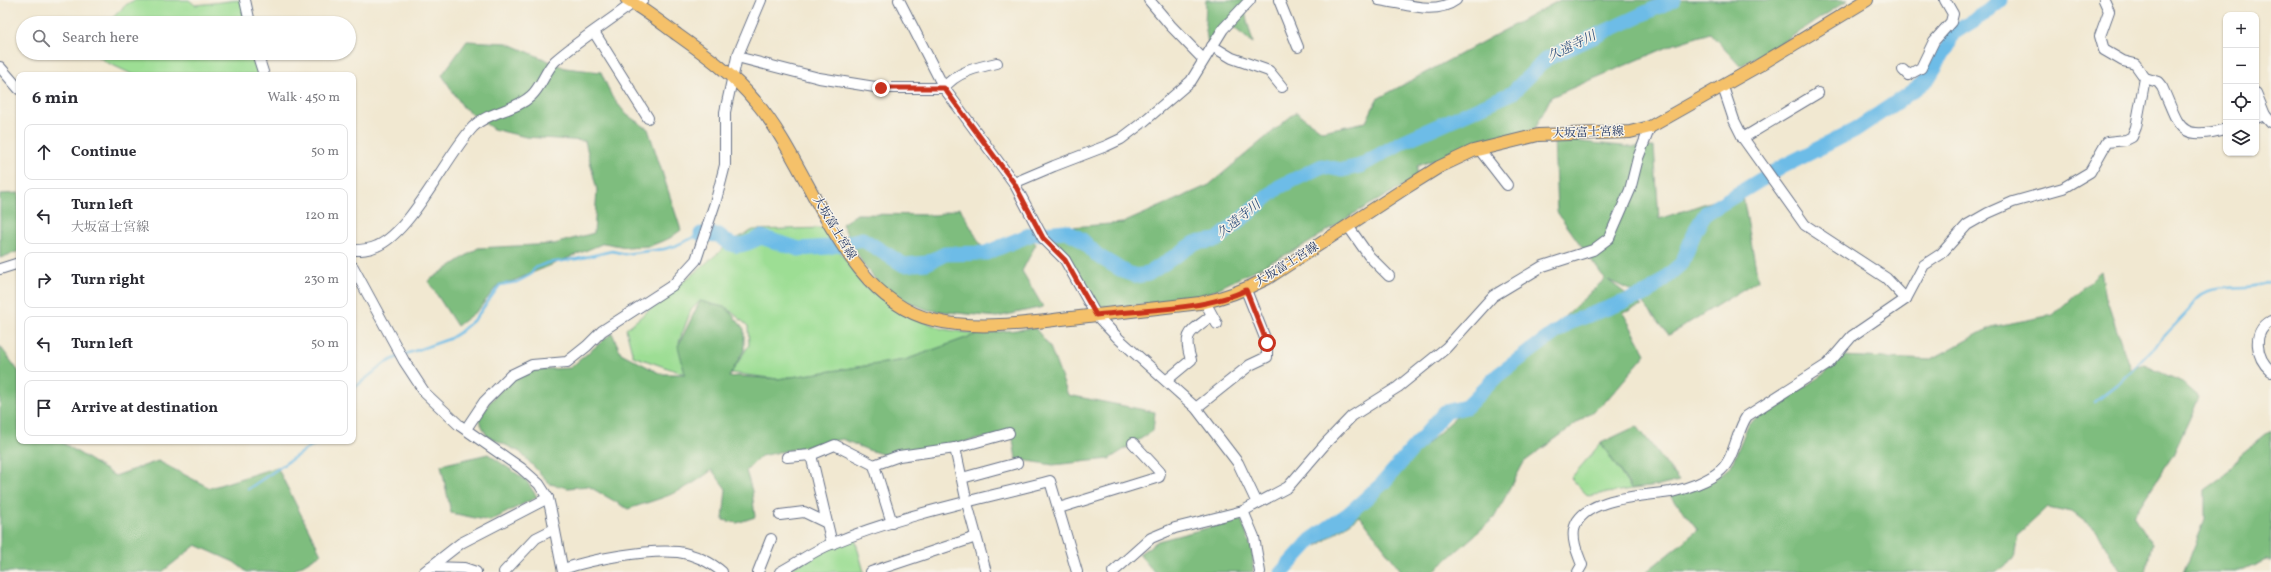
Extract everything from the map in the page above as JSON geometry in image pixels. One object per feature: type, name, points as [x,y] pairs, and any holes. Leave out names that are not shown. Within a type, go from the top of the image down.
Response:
[{"type":"main road","name":"大坂富士宮線","points":[[634,1],[699,50],[756,101],[782,138],[848,255],[866,278],[887,298],[908,311],[932,320],[986,326],[1096,315],[1222,299],[1246,290],[1439,167],[1479,149],[1538,136],[1630,132],[1650,127],[1723,87],[1867,0]]},
{"type":"street","points":[[245,0],[248,16]]},
{"type":"street","points":[[466,429],[484,402],[511,375],[532,365],[567,362],[587,346],[602,331],[673,285],[696,260],[708,228],[725,165],[725,112],[737,57],[761,0]]},
{"type":"street","points":[[899,0],[944,88],[1014,183],[1040,233],[1065,260],[1096,315],[1119,339],[1167,380],[1196,408],[1238,463],[1257,503]]},
{"type":"street","points":[[1150,0],[1171,26],[1203,59]]},
{"type":"street","points":[[1014,183],[1121,139],[1166,104],[1191,81],[1203,59],[1223,29],[1250,0]]},
{"type":"street","points":[[1279,0],[1298,48]]},
{"type":"street","points":[[1379,0],[1433,9],[1448,6],[1456,0]]},
{"type":"street","points":[[1903,70],[1908,75],[1921,68],[1934,41],[1951,22],[1953,14],[1945,0]]},
{"type":"street","points":[[2104,0],[2109,11],[2100,36],[2104,50],[2123,61],[2135,64],[2145,78],[2158,82],[2162,87],[2180,127],[2190,132],[2211,133],[2223,130]]},
{"type":"street","points":[[356,250],[366,250],[378,246],[393,235],[429,190],[463,138],[474,126],[482,119],[518,105],[531,96],[555,62],[634,1]]},
{"type":"street","points":[[594,32],[648,118]]},
{"type":"street","points":[[1212,46],[1232,58],[1269,71],[1282,87]]},
{"type":"street","points":[[737,57],[819,78],[872,86],[944,88]]},
{"type":"street","points":[[259,60],[263,72]]},
{"type":"street","points":[[944,88],[949,81],[973,68],[997,63]]},
{"type":"street","points":[[0,67],[16,86]]},
{"type":"street","points":[[1578,572],[1582,565],[1574,544],[1574,528],[1580,518],[1589,510],[1606,502],[1678,490],[1706,479],[1720,471],[1726,463],[1741,425],[1747,416],[1828,364],[1852,336],[1906,299],[1924,264],[1941,254],[1967,225],[1988,213],[2013,202],[2063,188],[2090,172],[2107,142],[2126,140],[2132,137],[2136,127],[2145,78]]},
{"type":"street","points":[[1723,87],[1734,120],[1743,138],[1805,225],[1886,278],[1906,299]]},
{"type":"street","points":[[1743,138],[1818,93]]},
{"type":"street","points":[[2259,102],[2264,118]]},
{"type":"street","points":[[1113,572],[1151,538],[1175,528],[1243,511],[1288,487],[1326,443],[1352,416],[1398,388],[1446,348],[1493,296],[1543,266],[1593,250],[1609,238],[1630,190],[1638,158],[1650,127]]},
{"type":"street","points":[[1479,149],[1507,185]]},
{"type":"street","points":[[1348,226],[1369,256],[1389,276]]},
{"type":"street","points":[[0,269],[16,264]]},
{"type":"street","points":[[356,272],[404,361],[425,393],[450,418],[532,477],[548,498],[563,571],[612,557],[678,552],[699,557],[722,572]]},
{"type":"street","points":[[1196,408],[1250,364],[1267,357],[1267,343],[1246,290]]},
{"type":"street","points":[[1167,380],[1191,360],[1186,342],[1189,332],[1214,320],[1205,302]]},
{"type":"street","points":[[2271,321],[2258,339],[2257,349],[2265,366],[2271,370]]},
{"type":"street","points":[[874,465],[899,456],[955,448],[1009,433]]},
{"type":"street","points":[[1059,508],[1159,477],[1160,472],[1133,443]]},
{"type":"street","points":[[787,457],[811,455],[835,445],[874,465],[892,523]]},
{"type":"street","points":[[955,448],[967,503],[986,572]]},
{"type":"street","points":[[811,455],[832,544]]},
{"type":"street","points":[[962,478],[1017,463]]},
{"type":"street","points":[[780,572],[832,544],[892,523],[1050,481],[1077,572]]},
{"type":"street","points":[[427,570],[461,543],[548,498]]},
{"type":"street","points":[[1243,511],[1254,538],[1260,572]]},
{"type":"street","points":[[780,515],[804,512],[827,523]]},
{"type":"street","points":[[504,572],[536,538],[554,529]]},
{"type":"street","points":[[877,571],[976,537]]},
{"type":"street","points":[[758,572],[771,538]]},
{"type":"street","points":[[427,570],[464,568],[476,572]]},
{"type":"green space","points":[[135,0],[189,0],[195,5],[245,0],[249,16],[114,16],[127,4]]},
{"type":"green space","points":[[1206,0],[1248,0],[1243,5],[1253,43],[1228,23],[1209,51],[1205,24]]},
{"type":"green space","points":[[1560,0],[1848,0],[1791,37],[1740,66],[1710,33],[1675,44],[1551,97],[1535,129],[1487,142],[1417,166],[1417,178],[1350,216],[1307,244],[1197,299],[1117,307],[1099,306],[1061,248],[1045,229],[1123,223],[1209,185],[1296,112],[1322,131],[1366,122],[1377,99]]},
{"type":"green space","points":[[467,41],[507,43],[565,68],[601,72],[612,97],[627,115],[648,129],[681,230],[670,238],[650,246],[626,247],[604,243],[513,281],[498,285],[478,310],[457,326],[428,281],[478,248],[554,244],[594,233],[597,190],[585,141],[526,137],[493,129],[463,107],[442,75]]},
{"type":"green space","points":[[103,60],[259,60],[261,72],[128,72]]},
{"type":"green space","points":[[1554,139],[1631,147],[1654,147],[1659,219],[1742,191],[1758,280],[1669,335],[1634,292],[1608,280],[1642,306],[1623,313],[1646,354],[1605,402],[1524,462],[1494,518],[1433,572],[1402,572],[1360,516],[1317,546],[1605,279],[1557,212]]},
{"type":"green space","points":[[16,193],[16,252],[0,258],[0,194]]},
{"type":"green space","points":[[960,208],[983,249],[1024,231],[1036,244],[1022,271],[1043,307],[997,317],[928,310],[904,300],[882,287],[864,266],[842,224],[857,214],[937,215]]},
{"type":"green space","points":[[824,228],[863,285],[905,313],[942,329],[977,334],[905,360],[778,379],[731,373],[749,345],[748,326],[727,308],[700,301],[691,310],[679,342],[685,374],[633,356],[626,329],[734,240],[753,230]]},
{"type":"green space","points":[[2101,271],[2106,298],[2130,369],[2144,365],[2180,381],[2199,398],[2173,455],[2134,515],[2152,544],[2146,572],[2121,572],[2096,530],[2072,512],[2048,507],[2018,535],[2014,559],[1997,572],[1646,572],[1698,530],[1671,496],[1715,479],[1731,466],[1749,423],[1824,374],[1842,356],[1930,360],[1991,327],[2053,315]]},
{"type":"green space","points":[[700,301],[727,308],[744,329],[744,350],[729,377],[737,376],[778,379],[905,360],[977,334],[1035,328],[1050,347],[1068,395],[1155,412],[1153,431],[1109,459],[1053,465],[1016,459],[1012,433],[889,456],[868,450],[842,439],[761,456],[746,471],[752,491],[755,517],[737,523],[723,520],[726,489],[712,470],[691,485],[681,490],[628,509],[588,486],[568,488],[550,484],[520,452],[487,436],[479,420],[489,403],[513,377],[529,370],[570,368],[612,333],[621,353],[661,374],[685,374],[678,346]]},
{"type":"green space","points":[[0,346],[16,368],[16,444],[65,444],[115,476],[158,461],[210,488],[277,467],[321,554],[291,572],[247,572],[234,562],[196,545],[162,572],[0,572]]},
{"type":"green space","points":[[1637,426],[1679,481],[1659,486],[1632,489],[1601,443]]},
{"type":"green space","points":[[2271,430],[2271,562],[2266,560],[2240,572],[2184,572],[2205,520],[2205,490],[2222,478],[2240,455]]},
{"type":"green space","points":[[1601,443],[1632,489],[1588,496],[1571,478]]},
{"type":"green space","points":[[488,454],[526,480],[537,497],[490,521],[451,513],[441,465]]},
{"type":"green space","points":[[1241,519],[1253,552],[1253,572],[1154,572],[1139,554],[1158,541]]},
{"type":"green space","points":[[855,539],[864,572],[791,572],[790,570],[826,546]]},
{"type":"waterway","name":"久遠寺川","points":[[701,234],[719,235],[724,240],[734,245],[743,245],[761,237],[799,249],[829,247],[862,239],[904,265],[927,263],[945,254],[986,253],[1032,234],[1066,231],[1081,239],[1098,256],[1125,272],[1136,276],[1148,274],[1195,243],[1217,240],[1279,187],[1322,166],[1342,170],[1360,166],[1404,141],[1512,93],[1546,59],[1673,0]]},
{"type":"waterway","points":[[1282,572],[1311,540],[1347,515],[1382,484],[1445,412],[1466,407],[1498,375],[1568,323],[1648,293],[1682,263],[1696,229],[1706,213],[1782,167],[1855,130],[1904,97],[1927,80],[1948,46],[1952,34],[1984,14],[2001,0]]},
{"type":"waterway","points":[[403,355],[449,339],[460,332],[475,319],[500,285],[517,282],[530,275],[535,268],[547,263],[577,259],[612,251],[625,254],[664,249],[675,246],[701,234]]},
{"type":"waterway","points":[[2095,402],[2123,380],[2189,310],[2196,299],[2204,293],[2214,289],[2248,287],[2271,281]]},
{"type":"waterway","points":[[356,387],[385,363],[398,357]]},
{"type":"waterway","points":[[248,489],[311,446],[317,444]]},
{"type":"route","points":[[881,88],[944,88],[1014,183],[1043,238],[1065,260],[1096,315],[1200,303],[1222,299],[1246,290],[1267,343]]}]
